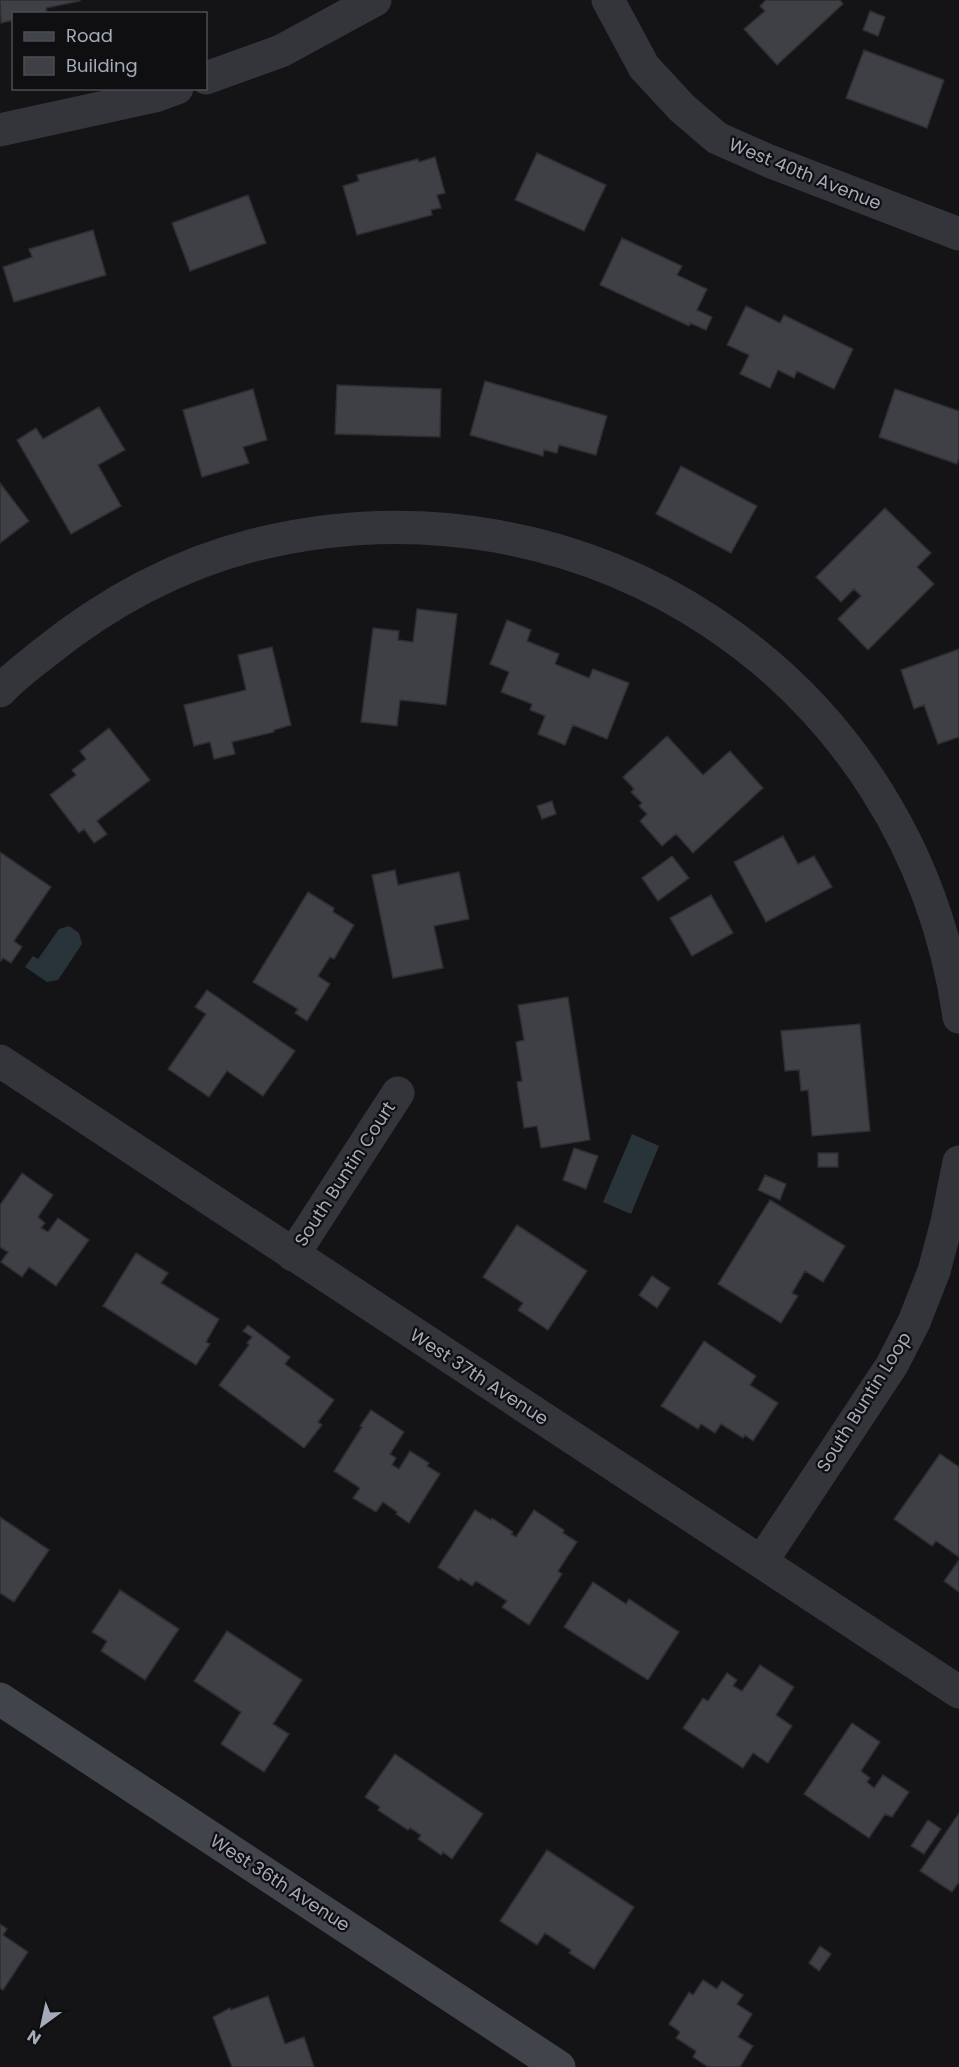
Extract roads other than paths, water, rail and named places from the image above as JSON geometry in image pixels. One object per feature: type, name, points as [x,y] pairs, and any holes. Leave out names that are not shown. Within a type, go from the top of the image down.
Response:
[{"type":"street","points":[[207,78],[281,51],[375,0]]},
{"type":"street","name":"West 40th Avenue","points":[[608,0],[644,67],[682,108],[717,138],[769,161],[959,234]]},
{"type":"street","points":[[0,129],[155,96],[172,90]]},
{"type":"street","points":[[0,691],[72,630],[114,602],[163,577],[210,558],[279,539],[320,532],[384,527],[429,528],[490,534],[574,555],[648,585],[729,633],[794,688],[836,734],[889,810],[909,849],[944,940],[959,1017]]},
{"type":"street","name":"West 37th Avenue","points":[[0,1061],[959,1692]]},
{"type":"street","name":"South Buntin Court","points":[[292,1255],[398,1093]]},
{"type":"street","name":"South Buntin Loop","points":[[762,1561],[892,1365],[914,1322],[934,1271],[959,1162]]},
{"type":"street","name":"West 36th Avenue","points":[[0,1699],[559,2067]]}]
